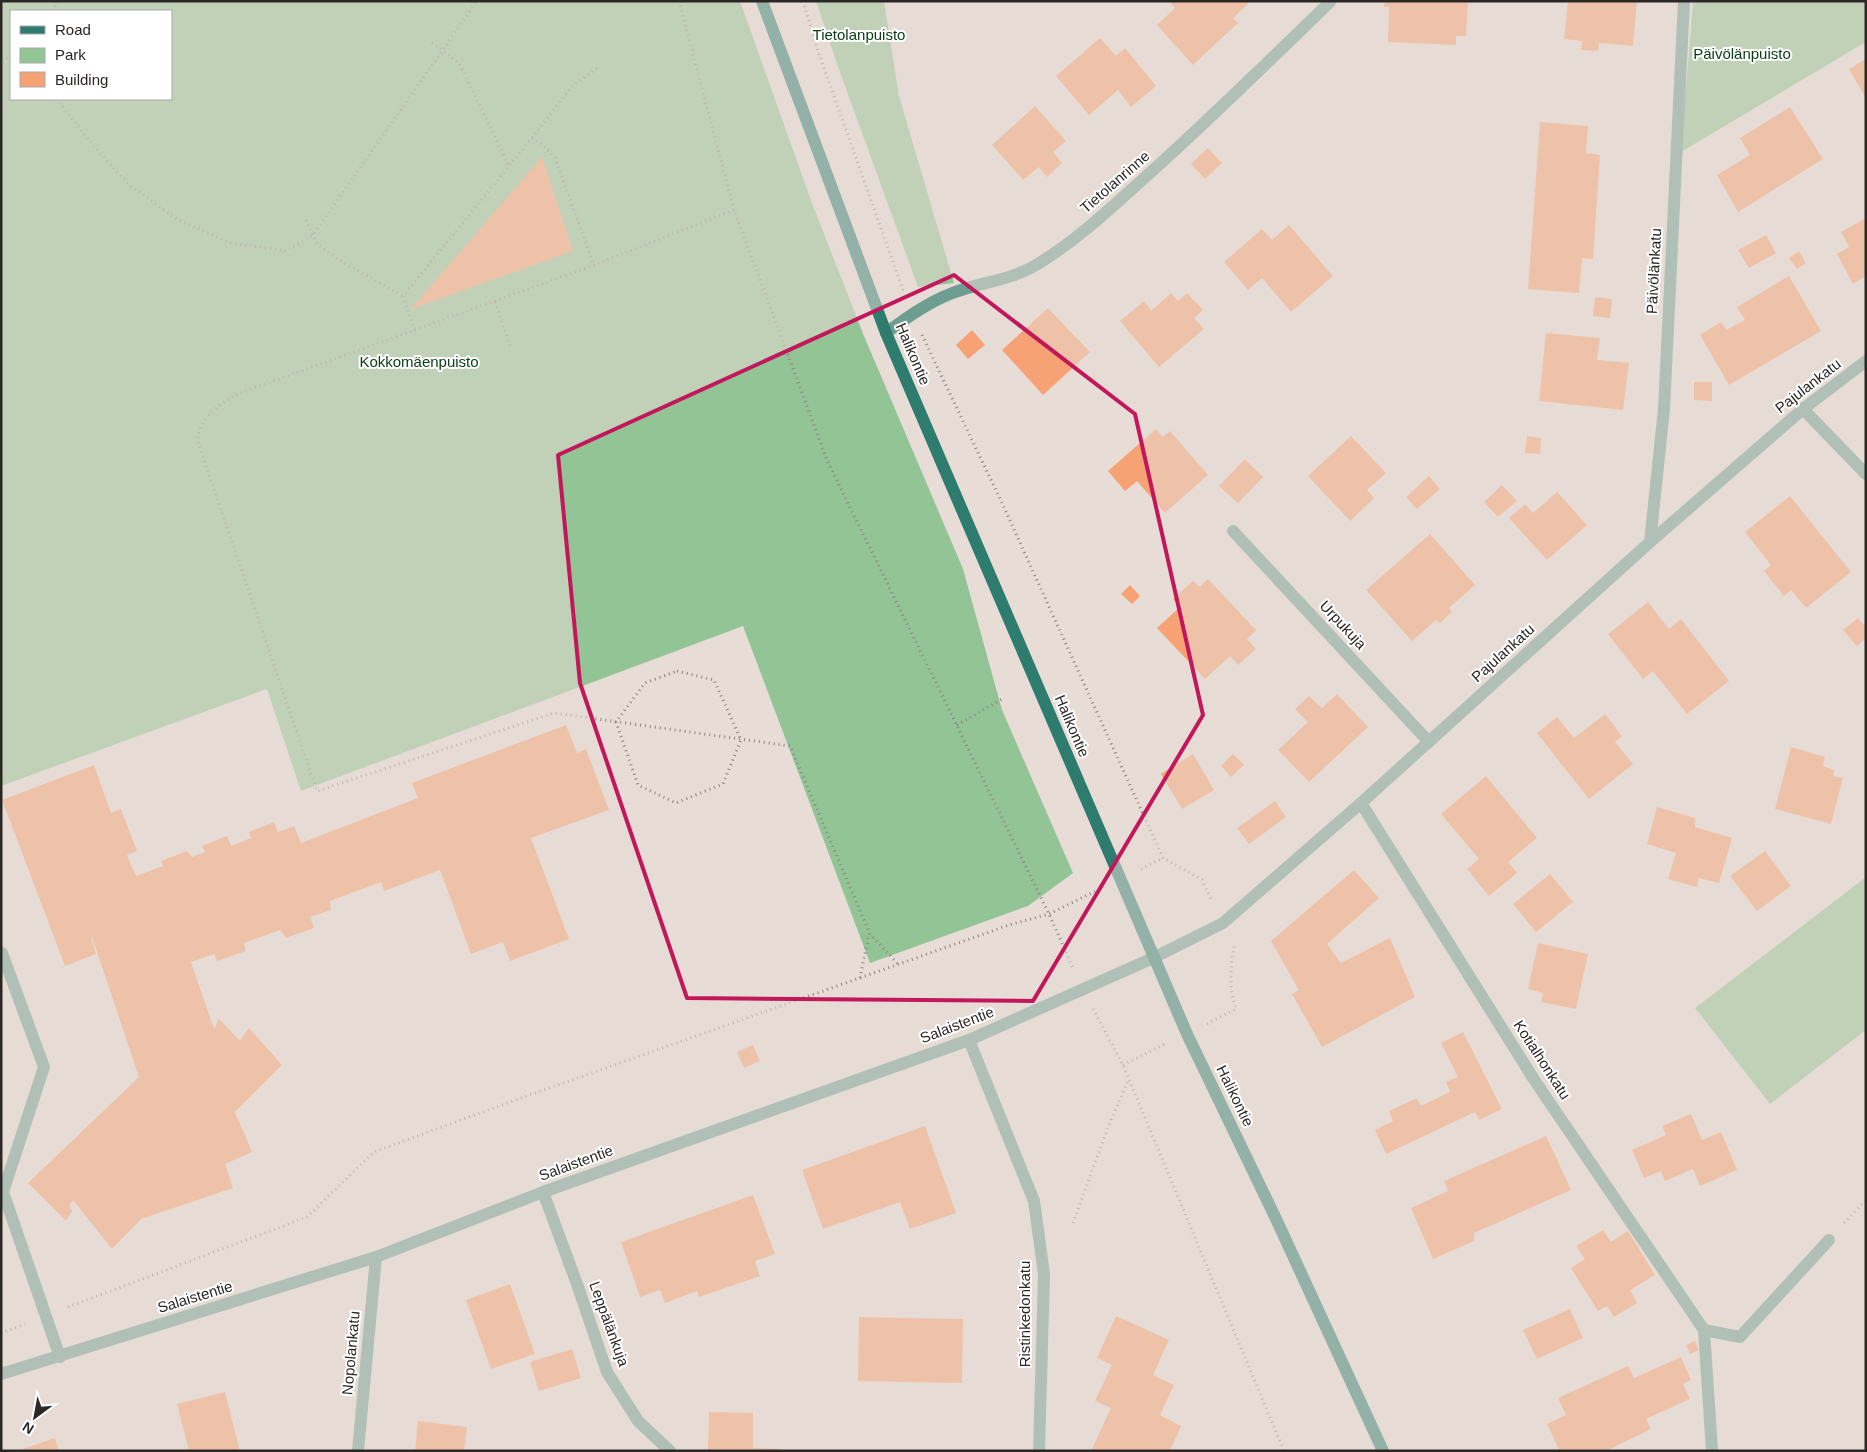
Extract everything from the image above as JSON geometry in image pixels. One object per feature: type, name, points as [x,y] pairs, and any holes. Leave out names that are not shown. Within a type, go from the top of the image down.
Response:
[{"type":"main road","name":"Halikontie","points":[[762,1],[886,333],[1153,958],[1187,1034],[1277,1220],[1383,1451]]},
{"type":"street","name":"Päivölänkatu","points":[[1650,542],[1664,408],[1684,1]]},
{"type":"street","name":"Tietolanrinne","points":[[886,333],[912,314],[951,293],[1008,278],[1036,266],[1069,242],[1120,200],[1205,123],[1330,2]]},
{"type":"street","name":"Pajulankatu","points":[[1153,958],[1223,922],[1362,803],[1650,542],[1803,408],[1866,361]]},
{"type":"street","points":[[1803,408],[1866,474]]},
{"type":"street","name":"Urpukuja","points":[[1233,531],[1429,742]]},
{"type":"street","name":"Kotialhonkatu","points":[[1362,803],[1533,1078],[1704,1330]]},
{"type":"street","points":[[2,953],[44,1068],[3,1192],[60,1357]]},
{"type":"street","name":"Salaistentie","points":[[1,1374],[376,1257],[543,1192],[969,1040],[1153,958]]},
{"type":"street","name":"Ristinkedonkatu","points":[[969,1040],[1034,1201],[1044,1274],[1039,1451]]},
{"type":"street","name":"Leppälänkuja","points":[[543,1192],[607,1372],[638,1421],[670,1451]]},
{"type":"street","points":[[1712,1451],[1704,1330],[1740,1337],[1828,1240]]},
{"type":"street","name":"Nopolankatu","points":[[358,1451],[376,1257]]},
{"type":"path","points":[[57,100],[127,183],[175,218],[231,244],[286,251],[313,235],[477,1]]},
{"type":"path","points":[[679,1],[734,210],[827,460],[1049,914],[1083,990],[1123,1065],[1284,1451]]},
{"type":"path","points":[[803,1],[819,54],[912,314],[1002,503],[1163,858],[1202,880],[1234,946],[1231,990],[1236,1009],[1123,1065]]},
{"type":"path","points":[[432,43],[459,63],[509,166]]},
{"type":"path","points":[[403,296],[532,138],[571,87],[597,68]]},
{"type":"path","points":[[532,138],[543,145],[555,158],[594,266]]},
{"type":"path","points":[[734,210],[594,266],[235,396],[220,404],[206,418],[198,437],[204,460],[317,791],[554,713],[790,746],[870,934],[898,964]]},
{"type":"path","points":[[306,220],[317,244],[339,260],[403,296],[415,330]]},
{"type":"path","points":[[495,302],[510,346]]},
{"type":"path","points":[[678,671],[714,680],[741,740],[723,784],[676,803],[638,785],[616,722],[645,683],[678,671]]},
{"type":"path","points":[[956,724],[1004,698]]},
{"type":"path","points":[[1,1333],[307,1217],[374,1152],[898,964],[1009,925],[1049,914],[1163,858]]},
{"type":"path","points":[[860,978],[870,934]]},
{"type":"path","points":[[1073,1223],[1110,1122],[1129,1079]]},
{"type":"path","points":[[1828,1240],[1866,1200]]},
{"type":"highlighted area","points":[[954,275],[1135,414],[1203,715],[1033,1001],[687,998],[580,683],[558,455]]},
{"type":"green space","name":"Kokkomäenpuisto","points":[[1,1],[740,1],[812,203],[864,336],[963,569],[1002,710],[1073,873],[1028,906],[870,963],[743,626],[301,791],[267,689],[1,786]]},
{"type":"green space","name":"Tietolanpuisto","points":[[816,1],[884,1],[899,96],[954,283],[918,287]]},
{"type":"green space","name":"Päivölänpuisto","points":[[1693,1],[1866,1],[1866,42],[1681,152]]},
{"type":"green space","points":[[1866,877],[1866,1030],[1770,1104],[1695,1008]]},
{"type":"building","points":[[1173,1],[1246,1],[1248,4],[1233,18],[1238,23],[1193,65],[1157,25],[1175,8],[1171,3]]},
{"type":"building","points":[[1385,1],[1468,1],[1466,36],[1456,36],[1456,45],[1388,42],[1389,7],[1384,7]]},
{"type":"building","points":[[1568,1],[1637,1],[1633,46],[1599,43],[1598,51],[1581,50],[1582,41],[1564,39]]},
{"type":"building","points":[[1100,38],[1116,56],[1125,48],[1156,86],[1131,107],[1118,90],[1089,115],[1056,76]]},
{"type":"building","points":[[1866,59],[1866,98],[1849,69]]},
{"type":"building","points":[[1035,106],[1066,141],[1053,152],[1062,163],[1047,177],[1039,167],[1023,180],[992,145]]},
{"type":"building","points":[[1790,107],[1823,159],[1738,212],[1717,175],[1750,155],[1740,138]]},
{"type":"building","points":[[1540,122],[1588,126],[1586,153],[1600,155],[1593,259],[1582,258],[1579,293],[1528,289]]},
{"type":"building","points":[[1208,148],[1222,163],[1205,179],[1191,164]]},
{"type":"building","points":[[542,157],[573,251],[411,309]]},
{"type":"building","points":[[1866,218],[1866,276],[1853,284],[1837,254],[1849,247],[1841,232]]},
{"type":"building","points":[[1289,225],[1333,276],[1291,312],[1262,278],[1248,290],[1224,262],[1262,229],[1272,240]]},
{"type":"building","points":[[1766,235],[1776,253],[1749,268],[1738,250]]},
{"type":"building","points":[[1799,251],[1806,263],[1797,269],[1789,258]]},
{"type":"building","points":[[1789,276],[1821,331],[1729,385],[1700,335],[1721,322],[1726,330],[1745,320],[1737,307]]},
{"type":"building","points":[[1171,293],[1178,301],[1187,293],[1203,310],[1194,318],[1204,329],[1159,367],[1120,321],[1144,301],[1151,311]]},
{"type":"building","points":[[1595,297],[1612,299],[1610,318],[1593,316]]},
{"type":"building","points":[[1048,308],[1090,352],[1043,395],[1002,350]]},
{"type":"building","points":[[972,330],[985,345],[968,359],[956,345]]},
{"type":"building","points":[[1546,333],[1600,338],[1597,360],[1629,363],[1623,410],[1539,401]]},
{"type":"building","points":[[1694,382],[1712,382],[1712,401],[1694,400]]},
{"type":"building","points":[[1156,429],[1163,437],[1170,431],[1208,475],[1165,513],[1137,481],[1125,491],[1108,471]]},
{"type":"building","points":[[1351,436],[1386,473],[1367,490],[1374,498],[1350,521],[1308,476]]},
{"type":"building","points":[[1527,436],[1541,438],[1540,454],[1525,453]]},
{"type":"building","points":[[1245,459],[1263,477],[1238,503],[1219,486]]},
{"type":"building","points":[[1429,476],[1440,489],[1417,509],[1406,497]]},
{"type":"building","points":[[1502,485],[1517,501],[1498,517],[1484,502]]},
{"type":"building","points":[[1557,492],[1587,525],[1547,560],[1509,518],[1525,504],[1533,513]]},
{"type":"building","points":[[1790,496],[1851,572],[1806,608],[1791,590],[1784,596],[1764,571],[1771,565],[1745,532]]},
{"type":"building","points":[[1430,534],[1475,585],[1449,608],[1452,612],[1440,623],[1436,620],[1412,641],[1366,590]]},
{"type":"building","points":[[1208,579],[1256,630],[1247,639],[1256,649],[1238,665],[1230,656],[1205,679],[1157,628],[1180,607],[1173,599],[1193,581],[1200,587]]},
{"type":"building","points":[[1130,585],[1140,596],[1132,604],[1121,594]]},
{"type":"building","points":[[1648,602],[1669,629],[1681,619],[1729,681],[1687,714],[1653,671],[1643,679],[1608,634]]},
{"type":"building","points":[[1858,618],[1866,627],[1866,638],[1857,646],[1843,630]]},
{"type":"building","points":[[1337,694],[1368,727],[1309,782],[1278,750],[1308,722],[1295,709],[1309,696],[1322,708]]},
{"type":"building","points":[[1605,714],[1622,736],[1615,742],[1633,764],[1589,799],[1537,733],[1557,717],[1574,738]]},
{"type":"building","points":[[566,725],[577,753],[586,749],[609,810],[531,838],[569,939],[510,961],[503,942],[471,954],[440,870],[384,891],[381,882],[330,901],[331,910],[310,917],[314,928],[286,938],[280,930],[244,943],[246,951],[217,961],[214,954],[191,962],[214,1029],[219,1019],[240,1041],[249,1028],[282,1065],[235,1112],[252,1152],[225,1164],[233,1188],[141,1219],[112,1249],[73,1200],[69,1206],[72,1211],[66,1221],[28,1183],[139,1077],[92,937],[96,954],[65,966],[2,800],[94,765],[111,813],[121,809],[137,851],[127,855],[136,876],[163,866],[161,861],[187,851],[192,857],[205,852],[202,846],[227,836],[231,846],[251,838],[249,832],[274,822],[278,832],[294,826],[301,843],[418,798],[412,783]]},
{"type":"building","points":[[1791,747],[1825,757],[1823,766],[1834,770],[1833,776],[1843,778],[1831,824],[1775,809]]},
{"type":"building","points":[[1193,754],[1214,790],[1182,809],[1161,774]]},
{"type":"building","points":[[1233,754],[1244,765],[1231,777],[1221,766]]},
{"type":"building","points":[[1486,776],[1537,838],[1508,862],[1517,873],[1489,896],[1467,869],[1479,859],[1441,814]]},
{"type":"building","points":[[1275,801],[1286,817],[1249,844],[1237,828]]},
{"type":"building","points":[[1657,807],[1695,818],[1695,827],[1732,838],[1719,883],[1699,878],[1697,887],[1668,879],[1676,853],[1647,844]]},
{"type":"building","points":[[1765,851],[1791,886],[1757,911],[1730,876]]},
{"type":"building","points":[[1354,870],[1379,898],[1327,944],[1341,963],[1390,938],[1415,997],[1322,1047],[1292,994],[1299,990],[1271,941]]},
{"type":"building","points":[[1550,874],[1573,902],[1536,932],[1513,904]]},
{"type":"building","points":[[1538,943],[1588,954],[1576,1009],[1541,1002],[1543,993],[1528,989]]},
{"type":"building","points":[[1463,1032],[1502,1109],[1479,1120],[1475,1112],[1386,1154],[1375,1130],[1393,1121],[1389,1111],[1417,1098],[1421,1106],[1450,1092],[1446,1082],[1458,1077],[1441,1043]]},
{"type":"building","points":[[753,1045],[760,1061],[744,1068],[737,1052]]},
{"type":"building","points":[[1691,1114],[1702,1140],[1721,1132],[1737,1170],[1700,1186],[1693,1169],[1665,1181],[1661,1171],[1644,1178],[1632,1150],[1666,1135],[1662,1126]]},
{"type":"building","points":[[925,1126],[956,1213],[910,1229],[900,1202],[823,1229],[802,1170]]},
{"type":"building","points":[[1546,1136],[1571,1190],[1474,1233],[1474,1241],[1433,1259],[1411,1208],[1448,1191],[1444,1181]]},
{"type":"building","points":[[753,1195],[775,1254],[755,1261],[760,1276],[699,1297],[697,1291],[665,1303],[660,1290],[640,1297],[621,1242]]},
{"type":"building","points":[[1603,1230],[1611,1242],[1628,1231],[1655,1275],[1630,1290],[1637,1303],[1614,1317],[1607,1306],[1598,1311],[1571,1268],[1585,1259],[1576,1246]]},
{"type":"building","points":[[510,1284],[535,1354],[491,1369],[466,1300]]},
{"type":"building","points":[[1570,1309],[1583,1338],[1537,1359],[1523,1330]]},
{"type":"building","points":[[1116,1316],[1169,1340],[1153,1375],[1174,1385],[1160,1415],[1181,1426],[1170,1451],[1091,1451],[1111,1408],[1095,1401],[1112,1365],[1097,1358]]},
{"type":"building","points":[[859,1317],[963,1319],[962,1383],[858,1381]]},
{"type":"building","points":[[1695,1341],[1699,1350],[1690,1354],[1686,1345]]},
{"type":"building","points":[[572,1349],[581,1378],[539,1391],[530,1362]]},
{"type":"building","points":[[1681,1357],[1691,1380],[1683,1384],[1690,1399],[1646,1419],[1651,1429],[1606,1451],[1560,1451],[1547,1424],[1566,1415],[1558,1398],[1628,1366],[1634,1378]]},
{"type":"building","points":[[225,1392],[240,1451],[189,1451],[177,1404]]},
{"type":"building","points":[[709,1412],[753,1413],[753,1448],[781,1449],[781,1451],[708,1451]]},
{"type":"building","points":[[418,1421],[467,1427],[464,1451],[415,1451]]},
{"type":"building","points":[[55,1438],[59,1451],[20,1451],[20,1450]]}]
